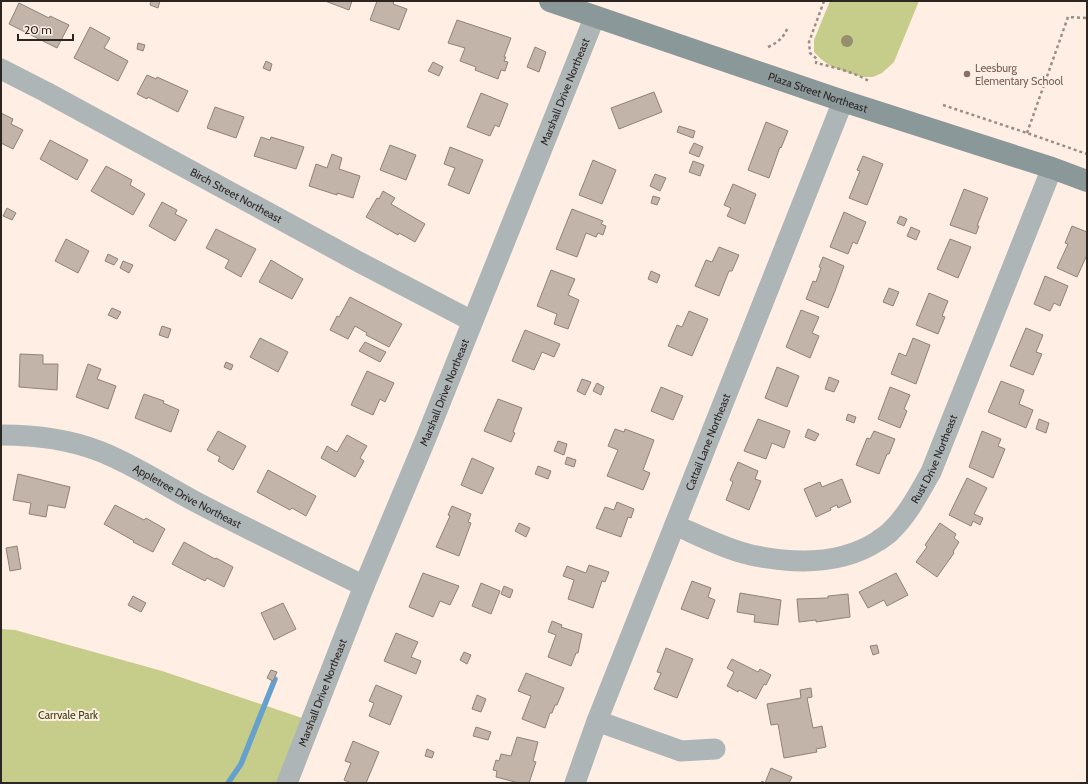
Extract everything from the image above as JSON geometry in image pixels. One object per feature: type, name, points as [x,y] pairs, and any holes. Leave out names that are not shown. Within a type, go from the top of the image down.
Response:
[{"type":"main road","name":"Plaza Street Northeast","points":[[550,1],[598,8],[843,101],[1052,168],[1087,181]]},
{"type":"street","name":"Marshall Drive Northeast","points":[[288,783],[364,586],[426,438],[598,8]]},
{"type":"street","name":"Birch Street Northeast","points":[[1,69],[357,261],[472,321]]},
{"type":"street","name":"Cattail Lane Northeast","points":[[575,783],[597,720],[843,101]]},
{"type":"street","name":"Rust Drive Northeast","points":[[675,525],[718,544],[750,555],[780,560],[815,561],[847,556],[867,548],[889,533],[910,510],[931,472],[1052,168]]},
{"type":"street","name":"Appletree Drive Northeast","points":[[1,435],[25,435],[51,438],[100,451],[195,502],[364,586]]},
{"type":"street","points":[[597,720],[681,751],[715,749]]},
{"type":"path","points":[[824,1],[809,42],[810,53],[817,59],[816,63],[851,73],[869,81]]},
{"type":"path","points":[[1027,132],[1068,17],[1087,18]]},
{"type":"path","points":[[768,47],[778,43],[785,35],[788,26]]},
{"type":"path","points":[[943,106],[1027,132],[1087,154]]},
{"type":"green space","points":[[830,1],[919,1],[894,62],[882,73],[873,77],[862,77],[832,67],[814,52],[814,40]]},
{"type":"green space","name":"Carrvale Park","points":[[1,629],[15,630],[162,671],[311,721],[286,783],[1,783]]},
{"type":"building","points":[[151,1],[160,1],[158,8],[150,5]]},
{"type":"building","points":[[325,1],[352,1],[349,10]]},
{"type":"building","points":[[377,1],[394,1],[393,4],[407,9],[399,30],[370,20]]},
{"type":"building","points":[[19,3],[49,18],[50,16],[69,25],[57,48],[9,24]]},
{"type":"building","points":[[457,20],[511,38],[504,57],[506,57],[504,61],[508,62],[505,71],[501,70],[498,79],[475,70],[476,67],[460,61],[465,48],[448,43]]},
{"type":"building","points":[[90,27],[110,38],[104,48],[128,61],[118,81],[74,58]]},
{"type":"building","points":[[138,43],[145,45],[143,51],[137,49]]},
{"type":"building","points":[[535,47],[546,52],[539,72],[527,67]]},
{"type":"building","points":[[266,61],[272,64],[270,71],[263,68]]},
{"type":"building","points":[[433,62],[443,67],[439,76],[428,71]]},
{"type":"building","points":[[147,75],[156,79],[157,77],[188,91],[178,112],[148,97],[147,99],[137,94]]},
{"type":"building","points":[[654,92],[662,112],[619,129],[611,108]]},
{"type":"building","points":[[481,93],[508,104],[499,127],[495,125],[490,136],[467,127]]},
{"type":"building","points":[[215,107],[244,117],[236,138],[207,128]]},
{"type":"building","points":[[1,113],[13,119],[11,124],[23,130],[13,149],[1,143]]},
{"type":"building","points":[[766,122],[788,131],[781,148],[780,147],[769,178],[748,170]]},
{"type":"building","points":[[679,126],[695,131],[693,138],[677,132]]},
{"type":"building","points":[[261,137],[270,140],[271,137],[304,147],[296,169],[254,156]]},
{"type":"building","points":[[50,140],[88,160],[77,180],[40,159]]},
{"type":"building","points":[[694,143],[703,147],[699,157],[689,153]]},
{"type":"building","points":[[390,145],[416,155],[406,180],[380,170]]},
{"type":"building","points":[[450,147],[483,160],[469,194],[448,185],[455,168],[444,164]]},
{"type":"building","points":[[332,154],[342,158],[339,169],[360,176],[353,198],[337,193],[337,195],[309,186],[316,164],[327,168]]},
{"type":"building","points":[[863,156],[883,164],[867,205],[849,198],[860,171],[857,170]]},
{"type":"building","points":[[593,160],[616,170],[602,204],[579,195]]},
{"type":"building","points":[[693,161],[704,165],[700,176],[689,172]]},
{"type":"building","points":[[106,166],[132,180],[130,185],[145,194],[133,215],[91,191]]},
{"type":"building","points":[[655,174],[666,178],[660,191],[650,186]]},
{"type":"building","points":[[733,184],[756,194],[745,224],[727,216],[731,208],[724,205]]},
{"type":"building","points":[[964,189],[988,198],[977,226],[979,226],[976,234],[950,225]]},
{"type":"building","points":[[383,191],[395,198],[391,204],[425,224],[415,242],[399,233],[398,235],[366,217]]},
{"type":"building","points":[[653,196],[660,198],[657,205],[651,203]]},
{"type":"building","points":[[162,202],[177,210],[175,214],[187,220],[175,241],[149,226]]},
{"type":"building","points":[[7,208],[16,213],[12,220],[3,216]]},
{"type":"building","points":[[572,209],[603,221],[601,224],[606,226],[603,235],[598,233],[596,237],[586,233],[577,257],[556,249]]},
{"type":"building","points":[[844,212],[866,222],[857,244],[853,242],[848,254],[830,247]]},
{"type":"building","points":[[900,216],[907,219],[904,226],[897,223]]},
{"type":"building","points":[[1072,226],[1087,232],[1087,255],[1077,277],[1057,268],[1068,244],[1065,243]]},
{"type":"building","points":[[911,227],[920,231],[916,240],[907,236]]},
{"type":"building","points":[[216,229],[256,249],[241,277],[225,268],[229,260],[206,248]]},
{"type":"building","points":[[66,239],[89,251],[78,273],[55,261]]},
{"type":"building","points":[[950,239],[971,247],[958,278],[937,269]]},
{"type":"building","points":[[719,247],[739,255],[732,271],[729,271],[719,296],[695,286],[706,260],[712,262]]},
{"type":"building","points":[[108,254],[118,259],[114,265],[105,261]]},
{"type":"building","points":[[823,257],[844,266],[828,308],[806,299],[813,281],[816,282]]},
{"type":"building","points":[[271,260],[303,279],[292,299],[259,282]]},
{"type":"building","points":[[123,261],[133,265],[129,273],[120,268]]},
{"type":"building","points":[[551,270],[575,279],[568,295],[579,300],[568,329],[554,324],[557,314],[537,306]]},
{"type":"building","points":[[651,271],[660,275],[657,283],[648,279]]},
{"type":"building","points":[[1045,276],[1068,286],[1060,306],[1054,303],[1050,311],[1034,304]]},
{"type":"building","points":[[889,288],[899,292],[893,306],[883,302]]},
{"type":"building","points":[[929,293],[948,301],[942,316],[945,317],[938,334],[916,325]]},
{"type":"building","points":[[350,297],[402,324],[389,347],[366,335],[367,333],[355,326],[348,339],[330,330],[337,316],[339,317]]},
{"type":"building","points":[[112,308],[121,312],[117,319],[108,315]]},
{"type":"building","points":[[801,310],[819,317],[812,333],[819,336],[810,358],[786,347]]},
{"type":"building","points":[[689,311],[708,319],[692,356],[668,346],[677,325],[682,327]]},
{"type":"building","points":[[162,326],[171,329],[168,338],[159,335]]},
{"type":"building","points":[[1026,328],[1043,335],[1036,352],[1042,354],[1033,375],[1010,366]]},
{"type":"building","points":[[525,330],[560,344],[554,357],[542,352],[534,370],[512,361]]},
{"type":"building","points":[[260,338],[288,352],[278,372],[250,357]]},
{"type":"building","points":[[913,338],[930,345],[916,384],[891,374],[899,353],[906,356]]},
{"type":"building","points":[[365,342],[386,352],[380,362],[359,351]]},
{"type":"building","points":[[20,354],[43,355],[43,364],[58,364],[57,390],[19,387]]},
{"type":"building","points":[[226,362],[233,365],[231,370],[224,367]]},
{"type":"building","points":[[88,364],[101,369],[97,379],[116,386],[108,409],[76,397]]},
{"type":"building","points":[[777,367],[799,376],[787,407],[765,398]]},
{"type":"building","points":[[367,371],[394,383],[385,402],[380,399],[373,415],[351,405]]},
{"type":"building","points":[[829,377],[839,381],[834,392],[825,389]]},
{"type":"building","points":[[582,379],[591,382],[585,395],[577,391]]},
{"type":"building","points":[[1001,381],[1024,390],[1019,404],[1033,410],[1026,428],[988,412]]},
{"type":"building","points":[[597,383],[604,387],[601,395],[593,391]]},
{"type":"building","points":[[661,387],[683,396],[673,420],[651,411]]},
{"type":"building","points":[[890,387],[910,395],[904,409],[907,411],[900,428],[878,419]]},
{"type":"building","points":[[144,394],[164,401],[163,403],[179,410],[171,432],[135,418]]},
{"type":"building","points":[[498,399],[522,408],[511,442],[484,431]]},
{"type":"building","points":[[848,414],[856,417],[854,423],[846,420]]},
{"type":"building","points":[[758,419],[790,431],[784,448],[772,443],[766,459],[744,451]]},
{"type":"building","points":[[1039,419],[1049,423],[1046,433],[1036,429]]},
{"type":"building","points":[[615,429],[624,432],[625,429],[654,440],[643,470],[650,473],[643,490],[607,476],[618,450],[608,446]]},
{"type":"building","points":[[808,429],[819,434],[815,441],[805,437]]},
{"type":"building","points":[[218,431],[246,446],[233,470],[218,461],[220,457],[207,450]]},
{"type":"building","points":[[874,431],[895,439],[879,474],[856,465],[867,438],[870,439]]},
{"type":"building","points":[[982,431],[1001,439],[998,446],[1005,449],[993,478],[969,467]]},
{"type":"building","points":[[347,435],[367,446],[360,458],[364,461],[355,477],[321,458],[327,446],[337,452]]},
{"type":"building","points":[[558,441],[567,444],[564,455],[554,451]]},
{"type":"building","points":[[567,457],[576,460],[574,467],[565,464]]},
{"type":"building","points":[[472,458],[494,468],[482,494],[461,485]]},
{"type":"building","points":[[738,462],[758,471],[755,479],[761,481],[749,510],[726,500],[733,482],[730,480]]},
{"type":"building","points":[[538,466],[551,471],[548,479],[535,474]]},
{"type":"building","points":[[268,470],[316,496],[306,516],[292,508],[290,510],[257,492]]},
{"type":"building","points":[[18,474],[70,487],[65,508],[48,505],[46,517],[29,514],[31,503],[13,500]]},
{"type":"building","points":[[967,478],[987,488],[974,514],[983,518],[980,525],[973,521],[971,526],[949,515]]},
{"type":"building","points":[[842,479],[851,502],[838,508],[837,505],[830,508],[831,510],[816,517],[804,489],[820,482],[822,487]]},
{"type":"building","points":[[617,502],[634,509],[631,518],[628,517],[621,537],[596,528],[605,507],[614,510]]},
{"type":"building","points":[[115,505],[144,520],[146,518],[165,529],[153,552],[133,542],[134,541],[104,524]]},
{"type":"building","points":[[452,506],[471,514],[468,522],[471,523],[459,556],[436,547],[450,516],[448,515]]},
{"type":"building","points":[[519,523],[530,528],[526,537],[515,531]]},
{"type":"building","points":[[940,523],[956,534],[954,538],[959,542],[953,552],[954,553],[937,577],[916,562],[927,547],[925,545]]},
{"type":"building","points":[[184,542],[233,567],[224,587],[207,578],[205,581],[172,564]]},
{"type":"building","points":[[17,546],[21,569],[10,571],[6,548]]},
{"type":"building","points":[[589,565],[609,572],[605,582],[602,581],[593,608],[568,599],[574,580],[563,576],[567,566],[586,573]]},
{"type":"building","points":[[423,573],[459,586],[450,605],[440,601],[433,617],[409,607]]},
{"type":"building","points":[[896,573],[908,595],[887,606],[884,600],[868,608],[859,592]]},
{"type":"building","points":[[692,581],[711,588],[708,597],[715,600],[708,619],[681,609]]},
{"type":"building","points":[[481,583],[500,591],[491,614],[472,606]]},
{"type":"building","points":[[504,586],[513,590],[510,598],[501,594]]},
{"type":"building","points":[[740,593],[781,600],[778,625],[754,622],[755,615],[737,612]]},
{"type":"building","points":[[848,594],[850,617],[816,622],[816,620],[799,622],[797,599],[828,598],[828,596]]},
{"type":"building","points":[[133,596],[146,603],[141,612],[128,605]]},
{"type":"building","points":[[283,603],[296,629],[274,640],[261,613]]},
{"type":"building","points":[[552,621],[562,625],[561,627],[582,634],[578,653],[576,653],[571,666],[548,657],[556,635],[548,632]]},
{"type":"building","points":[[396,633],[418,642],[411,657],[421,661],[416,674],[384,661]]},
{"type":"building","points":[[877,645],[879,653],[873,655],[870,646]]},
{"type":"building","points":[[666,648],[693,659],[677,698],[654,689],[661,673],[657,672]]},
{"type":"building","points":[[464,652],[471,655],[467,664],[460,660]]},
{"type":"building","points":[[732,659],[758,672],[760,669],[771,675],[756,699],[739,690],[738,692],[727,686],[734,672],[727,668]]},
{"type":"building","points":[[271,670],[277,672],[273,681],[267,678]]},
{"type":"building","points":[[526,673],[564,688],[557,705],[555,705],[552,713],[550,713],[545,728],[522,719],[531,696],[518,691]]},
{"type":"building","points":[[376,685],[402,696],[390,725],[369,716],[374,703],[369,701]]},
{"type":"building","points":[[811,688],[812,697],[807,698],[813,728],[822,726],[826,747],[816,749],[817,752],[784,758],[778,724],[771,725],[767,704],[801,698],[800,690]]},
{"type":"building","points":[[477,695],[486,699],[481,712],[472,709]]},
{"type":"building","points":[[476,727],[491,732],[488,740],[473,736]]},
{"type":"building","points":[[517,737],[538,742],[533,761],[536,762],[529,783],[519,783],[496,777],[497,771],[493,770],[496,760],[499,761],[501,754],[511,756]]},
{"type":"building","points":[[353,741],[379,752],[366,783],[351,783],[344,780],[351,763],[345,761]]},
{"type":"building","points":[[427,749],[434,752],[432,758],[425,756]]},
{"type":"building","points":[[771,768],[792,777],[789,783],[765,783]]},
{"type":"waterway","points":[[228,783],[241,764],[275,679]]},
{"type":"place","name":"Leesburg Elementary School","points":[[967,74]]}]
